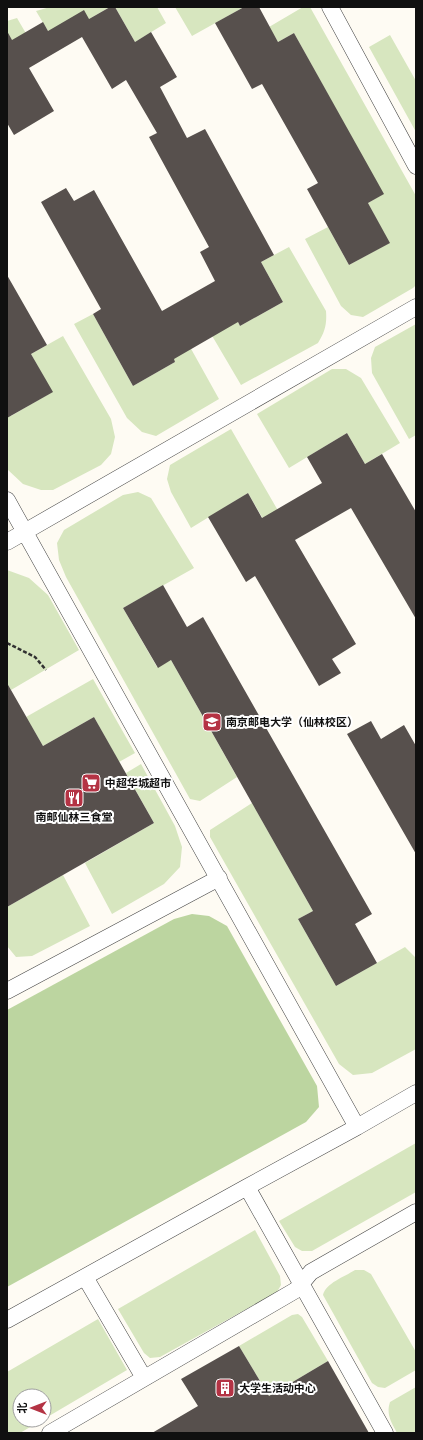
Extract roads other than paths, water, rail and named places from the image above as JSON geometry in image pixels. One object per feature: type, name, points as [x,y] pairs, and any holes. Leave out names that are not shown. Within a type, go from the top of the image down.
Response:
[{"type":"lane","points":[[330,7],[416,166]]},
{"type":"lane","points":[[7,542],[416,306]]},
{"type":"lane","points":[[7,500],[357,1127]]},
{"type":"lane","points":[[7,991],[219,878]]},
{"type":"lane","points":[[7,1320],[416,1093]]},
{"type":"lane","points":[[247,1187],[385,1433]]},
{"type":"lane","points":[[50,1433],[296,1290],[311,1272],[416,1212]]},
{"type":"lane","points":[[85,1276],[144,1378]]},
{"type":"place","name":"南京邮电大学（仙林校区）","points":[[212,722]]},
{"type":"place","name":"中超华城超市","points":[[91,783]]},
{"type":"place","name":"南邮仙林三食堂","points":[[74,798]]},
{"type":"place","name":"大学生活动中心","points":[[225,1388]]}]
